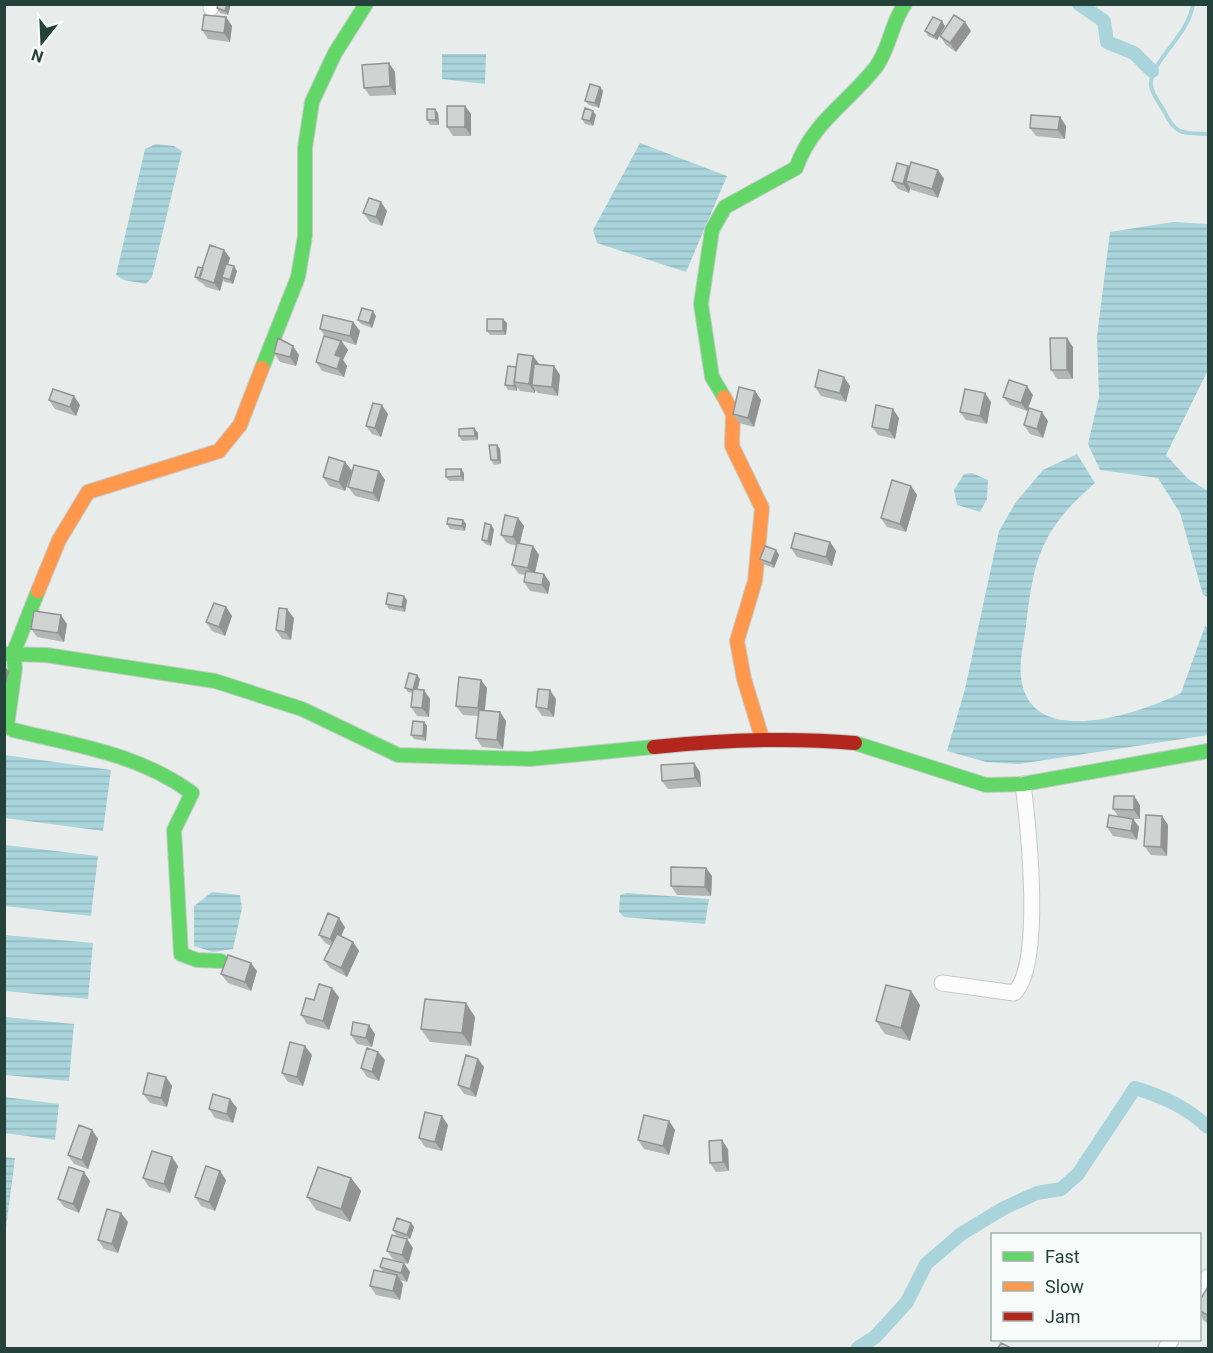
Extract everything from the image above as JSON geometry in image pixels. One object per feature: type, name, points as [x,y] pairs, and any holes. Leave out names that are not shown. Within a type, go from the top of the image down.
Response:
[{"type":"street","points":[[221,962],[197,960],[181,954],[174,830],[179,815],[191,802],[192,793],[166,775],[116,756],[13,730],[7,726],[6,719],[12,699],[15,668],[9,654],[59,540],[88,492],[219,451],[240,425],[298,277],[304,236],[305,148],[312,102],[335,53],[366,4]]},
{"type":"street","points":[[762,738],[744,679],[737,641],[755,581],[762,508],[732,446],[733,414],[712,377],[701,304],[712,230],[725,207],[796,168],[801,148],[815,128],[877,66],[896,15],[905,4]]},
{"type":"street","points":[[9,654],[46,655],[215,681],[302,709],[398,755],[456,759],[530,759],[616,749],[762,738],[802,738],[857,743],[986,785],[1023,784],[1209,751]]},
{"type":"street","points":[[942,983],[1014,993],[1025,976],[1031,892],[1030,838],[1023,784]]},
{"type":"street","points":[[1201,1290],[1209,1276]]},
{"type":"water","points":[[442,54],[486,54],[485,84],[442,79]]},
{"type":"water","points":[[640,143],[727,176],[686,272],[597,243],[593,230]]},
{"type":"water","points":[[156,144],[174,146],[182,151],[152,277],[146,284],[124,280],[116,275],[145,149]]},
{"type":"water","points":[[1173,222],[1208,224],[1208,370],[1166,455],[1187,478],[1208,491],[1208,597],[1203,595],[1180,513],[1158,478],[1100,470],[1088,444],[1099,397],[1097,337],[1110,232]]},
{"type":"water","points":[[1077,454],[1095,483],[1063,515],[1043,546],[1037,563],[1029,602],[1021,665],[1021,677],[1029,700],[1044,714],[1065,720],[1089,721],[1115,717],[1163,701],[1181,693],[1205,626],[1208,628],[1208,735],[1019,764],[986,762],[947,751],[965,689],[999,531],[1016,502],[1043,470]]},
{"type":"water","points":[[972,473],[988,480],[987,499],[980,512],[957,505],[954,490],[964,474]]},
{"type":"water","points":[[5,755],[111,770],[103,831],[5,818]]},
{"type":"water","points":[[5,845],[98,856],[91,916],[5,906]]},
{"type":"water","points":[[212,892],[240,895],[242,908],[233,949],[213,952],[194,946],[194,906]]},
{"type":"water","points":[[627,893],[709,899],[705,924],[624,917],[619,912],[620,895]]},
{"type":"water","points":[[4,935],[93,943],[88,999],[5,991]]},
{"type":"water","points":[[5,1017],[74,1024],[69,1081],[5,1075]]},
{"type":"water","points":[[5,1097],[59,1104],[55,1140],[5,1133]]},
{"type":"water","points":[[5,1157],[15,1158],[6,1228],[4,1228]]},
{"type":"building","points":[[218,4],[227,4],[225,11],[217,8]]},
{"type":"building","points":[[204,15],[226,17],[224,33],[202,30]]},
{"type":"building","points":[[954,15],[965,22],[950,43],[940,36]]},
{"type":"building","points":[[933,17],[942,21],[934,36],[925,31]]},
{"type":"building","points":[[389,63],[390,86],[364,88],[362,65]]},
{"type":"building","points":[[590,84],[600,87],[595,103],[585,101]]},
{"type":"building","points":[[447,106],[465,106],[465,127],[447,127]]},
{"type":"building","points":[[585,108],[593,111],[590,121],[582,119]]},
{"type":"building","points":[[427,109],[435,109],[436,120],[427,120]]},
{"type":"building","points":[[1031,115],[1060,117],[1058,130],[1030,128]]},
{"type":"building","points":[[911,162],[938,170],[932,189],[906,181]]},
{"type":"building","points":[[897,163],[908,166],[903,184],[892,181]]},
{"type":"building","points":[[369,198],[381,202],[376,217],[363,213]]},
{"type":"building","points":[[210,245],[224,250],[214,283],[199,278]]},
{"type":"building","points":[[226,264],[234,266],[230,280],[222,277]]},
{"type":"building","points":[[198,267],[203,268],[200,278],[195,277]]},
{"type":"building","points":[[362,308],[373,311],[369,323],[358,320]]},
{"type":"building","points":[[323,315],[353,322],[350,336],[320,329]]},
{"type":"building","points":[[487,319],[503,319],[503,331],[487,331]]},
{"type":"building","points":[[324,336],[341,341],[335,355],[341,357],[337,369],[316,362]]},
{"type":"building","points":[[278,338],[293,346],[290,357],[274,353]]},
{"type":"building","points":[[1050,338],[1067,338],[1067,370],[1051,370]]},
{"type":"building","points":[[518,354],[533,356],[529,384],[514,382]]},
{"type":"building","points":[[534,364],[554,366],[552,387],[532,385]]},
{"type":"building","points":[[508,366],[516,367],[514,386],[505,385]]},
{"type":"building","points":[[819,370],[844,377],[840,393],[815,387]]},
{"type":"building","points":[[1009,380],[1027,386],[1021,403],[1003,397]]},
{"type":"building","points":[[739,387],[755,391],[748,418],[733,414]]},
{"type":"building","points":[[53,389],[74,396],[70,407],[49,400]]},
{"type":"building","points":[[965,389],[985,393],[980,416],[960,412]]},
{"type":"building","points":[[373,403],[382,405],[375,428],[366,426]]},
{"type":"building","points":[[876,405],[893,409],[889,430],[872,427]]},
{"type":"building","points":[[1029,408],[1042,412],[1037,429],[1024,425]]},
{"type":"building","points":[[474,428],[475,436],[459,436],[459,429]]},
{"type":"building","points":[[489,445],[497,445],[498,460],[491,460]]},
{"type":"building","points":[[329,457],[345,462],[339,482],[323,477]]},
{"type":"building","points":[[354,465],[379,471],[373,493],[348,487]]},
{"type":"building","points":[[446,469],[461,469],[461,476],[446,477]]},
{"type":"building","points":[[892,480],[911,486],[900,524],[881,518]]},
{"type":"building","points":[[505,515],[518,518],[513,537],[501,535]]},
{"type":"building","points":[[448,518],[463,520],[462,526],[447,524]]},
{"type":"building","points":[[485,523],[491,525],[488,541],[482,540]]},
{"type":"building","points":[[795,533],[830,542],[826,557],[791,548]]},
{"type":"building","points":[[517,543],[533,546],[528,568],[512,565]]},
{"type":"building","points":[[765,546],[776,550],[771,563],[760,559]]},
{"type":"building","points":[[526,571],[544,574],[542,585],[524,582]]},
{"type":"building","points":[[388,593],[404,596],[402,607],[386,604]]},
{"type":"building","points":[[214,603],[226,607],[219,627],[206,622]]},
{"type":"building","points":[[279,608],[287,609],[285,632],[276,630]]},
{"type":"building","points":[[34,611],[61,615],[58,633],[31,629]]},
{"type":"building","points":[[409,673],[417,675],[413,690],[405,688]]},
{"type":"building","points":[[459,677],[481,680],[478,708],[456,706]]},
{"type":"building","points":[[413,689],[424,690],[422,708],[411,707]]},
{"type":"building","points":[[538,689],[550,690],[548,709],[536,707]]},
{"type":"building","points":[[479,710],[500,712],[497,740],[476,738]]},
{"type":"building","points":[[413,721],[424,722],[423,736],[411,735]]},
{"type":"building","points":[[694,763],[695,778],[662,781],[661,765]]},
{"type":"building","points":[[1114,796],[1134,796],[1134,810],[1113,809]]},
{"type":"building","points":[[1109,815],[1133,819],[1131,831],[1107,827]]},
{"type":"building","points":[[1146,815],[1162,816],[1161,847],[1144,846]]},
{"type":"building","points":[[671,867],[706,868],[705,887],[671,886]]},
{"type":"building","points":[[328,913],[339,918],[330,939],[319,935]]},
{"type":"building","points":[[337,934],[353,942],[341,968],[324,960]]},
{"type":"building","points":[[228,955],[251,963],[245,982],[221,974]]},
{"type":"building","points":[[319,984],[332,988],[323,1021],[301,1015],[306,998],[314,1000]]},
{"type":"building","points":[[886,985],[911,991],[901,1028],[876,1021]]},
{"type":"building","points":[[425,999],[466,1003],[462,1033],[421,1029]]},
{"type":"building","points":[[353,1022],[369,1025],[366,1038],[351,1035]]},
{"type":"building","points":[[290,1042],[305,1046],[297,1077],[282,1073]]},
{"type":"building","points":[[367,1048],[378,1052],[372,1072],[361,1068]]},
{"type":"building","points":[[466,1055],[478,1059],[470,1089],[458,1085]]},
{"type":"building","points":[[148,1073],[166,1077],[161,1098],[143,1094]]},
{"type":"building","points":[[213,1094],[230,1099],[227,1114],[209,1109]]},
{"type":"building","points":[[425,1112],[442,1116],[435,1142],[419,1138]]},
{"type":"building","points":[[644,1115],[669,1121],[663,1146],[638,1140]]},
{"type":"building","points":[[79,1125],[92,1130],[82,1160],[68,1155]]},
{"type":"building","points":[[722,1140],[723,1162],[710,1163],[709,1141]]},
{"type":"building","points":[[152,1151],[172,1157],[164,1184],[143,1178]]},
{"type":"building","points":[[206,1166],[220,1171],[209,1202],[195,1197]]},
{"type":"building","points":[[69,1167],[84,1172],[73,1204],[58,1199]]},
{"type":"building","points":[[318,1167],[351,1178],[341,1209],[307,1197]]},
{"type":"building","points":[[107,1209],[121,1213],[112,1244],[98,1240]]},
{"type":"building","points":[[397,1218],[411,1223],[407,1235],[393,1230]]},
{"type":"building","points":[[392,1235],[407,1239],[402,1255],[387,1251]]},
{"type":"building","points":[[383,1258],[404,1263],[401,1273],[380,1267]]},
{"type":"building","points":[[374,1270],[397,1275],[393,1291],[370,1286]]},
{"type":"building","points":[[1209,1285],[1209,1316],[1201,1312],[1201,1298]]},
{"type":"building","points":[[1001,1343],[1011,1348],[998,1348]]},
{"type":"waterway","points":[[1079,4],[1104,21],[1107,42],[1134,53],[1152,71]]},
{"type":"waterway","points":[[1193,4],[1184,27],[1156,68],[1151,86],[1154,96],[1172,125],[1181,132],[1208,134]]},
{"type":"waterway","points":[[858,1348],[875,1337],[907,1302],[926,1264],[961,1234],[1004,1208],[1037,1193],[1061,1189],[1078,1174],[1135,1088],[1174,1103],[1208,1127]]},
{"type":"traffic: fast","points":[[262,368],[298,277],[305,236],[305,148],[312,102],[335,53],[366,4]]},
{"type":"traffic: fast","points":[[724,397],[712,377],[701,304],[712,230],[725,207],[796,168],[803,152],[821,125],[865,80],[881,60],[900,11],[905,4]]},
{"type":"traffic: fast","points":[[38,591],[13,654],[15,668],[7,726],[13,730],[106,752],[150,769],[192,793],[174,830],[181,954],[197,960],[221,961]]},
{"type":"traffic: fast","points":[[4,654],[46,655],[215,681],[302,709],[398,755],[530,759],[654,747]]},
{"type":"traffic: fast","points":[[855,743],[986,785],[1023,784],[1208,751]]},
{"type":"traffic: slow","points":[[38,591],[59,540],[88,492],[219,451],[240,425],[262,368]]},
{"type":"traffic: slow","points":[[724,397],[733,414],[732,446],[762,508],[755,581],[737,641],[744,679],[762,738]]},
{"type":"traffic: jam","points":[[654,747],[754,740],[855,743]]}]
